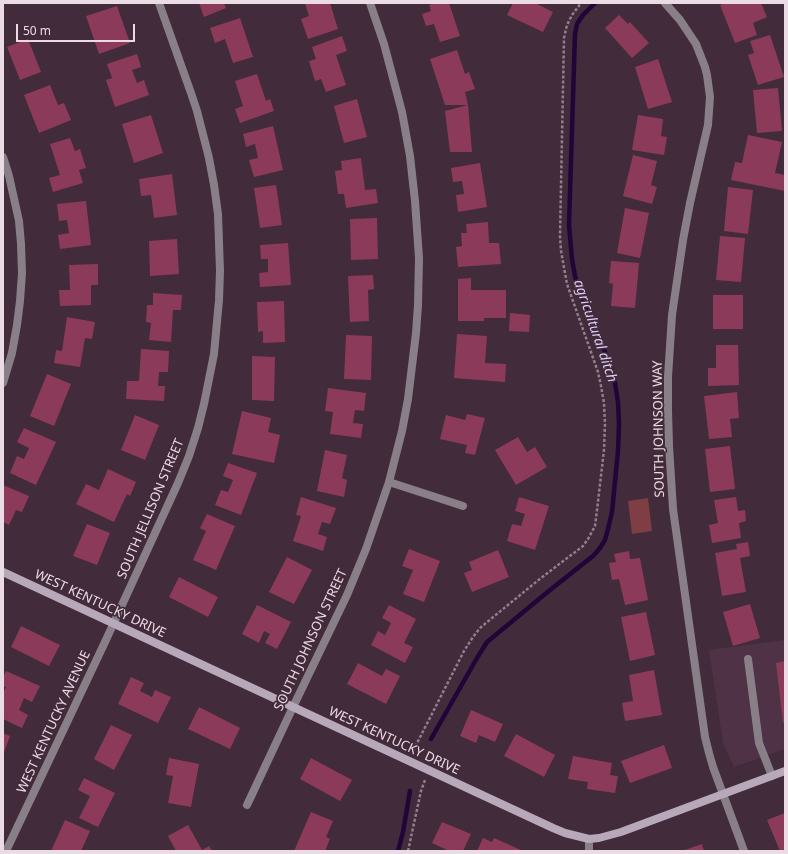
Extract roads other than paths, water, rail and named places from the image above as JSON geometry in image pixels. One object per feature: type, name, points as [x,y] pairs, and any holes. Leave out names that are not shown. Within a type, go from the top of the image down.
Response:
[{"type":"street","name":"SOUTH JELLISON STREET","points":[[113,624],[189,456],[204,404],[214,354],[219,300],[220,264],[218,214],[209,158],[193,99],[158,3]]},
{"type":"street","name":"SOUTH JOHNSON STREET","points":[[247,805],[358,570],[389,482],[406,414],[418,305],[419,258],[417,232],[410,156],[406,133],[395,83],[381,33],[370,3]]},
{"type":"street","name":"SOUTH JOHNSON WAY","points":[[665,3],[680,20],[696,44],[705,67],[710,97],[708,125],[690,203],[672,315],[669,352],[668,410],[673,509],[705,737],[713,767],[744,851]]},
{"type":"street","points":[[3,157],[9,176],[19,221],[22,272],[20,301],[12,354],[3,382]]},
{"type":"street","points":[[389,482],[463,506]]},
{"type":"street","name":"WEST KENTUCKY DRIVE","points":[[3,572],[565,833],[581,837],[599,838],[621,832],[785,771]]},
{"type":"street","name":"WEST KENTUCKY AVENUE","points":[[6,851],[113,624]]},
{"type":"street","points":[[748,659],[759,743],[772,776]]},
{"type":"street","points":[[589,838],[589,851]]},
{"type":"waterway","name":"agricultural ditch","points":[[431,739],[487,642],[593,556],[605,540],[612,512],[618,451],[618,402],[611,368],[579,291],[572,259],[569,225],[575,34],[577,24],[583,15],[595,3]]},
{"type":"waterway","name":"agricultural ditch","points":[[398,851],[410,791]]}]
